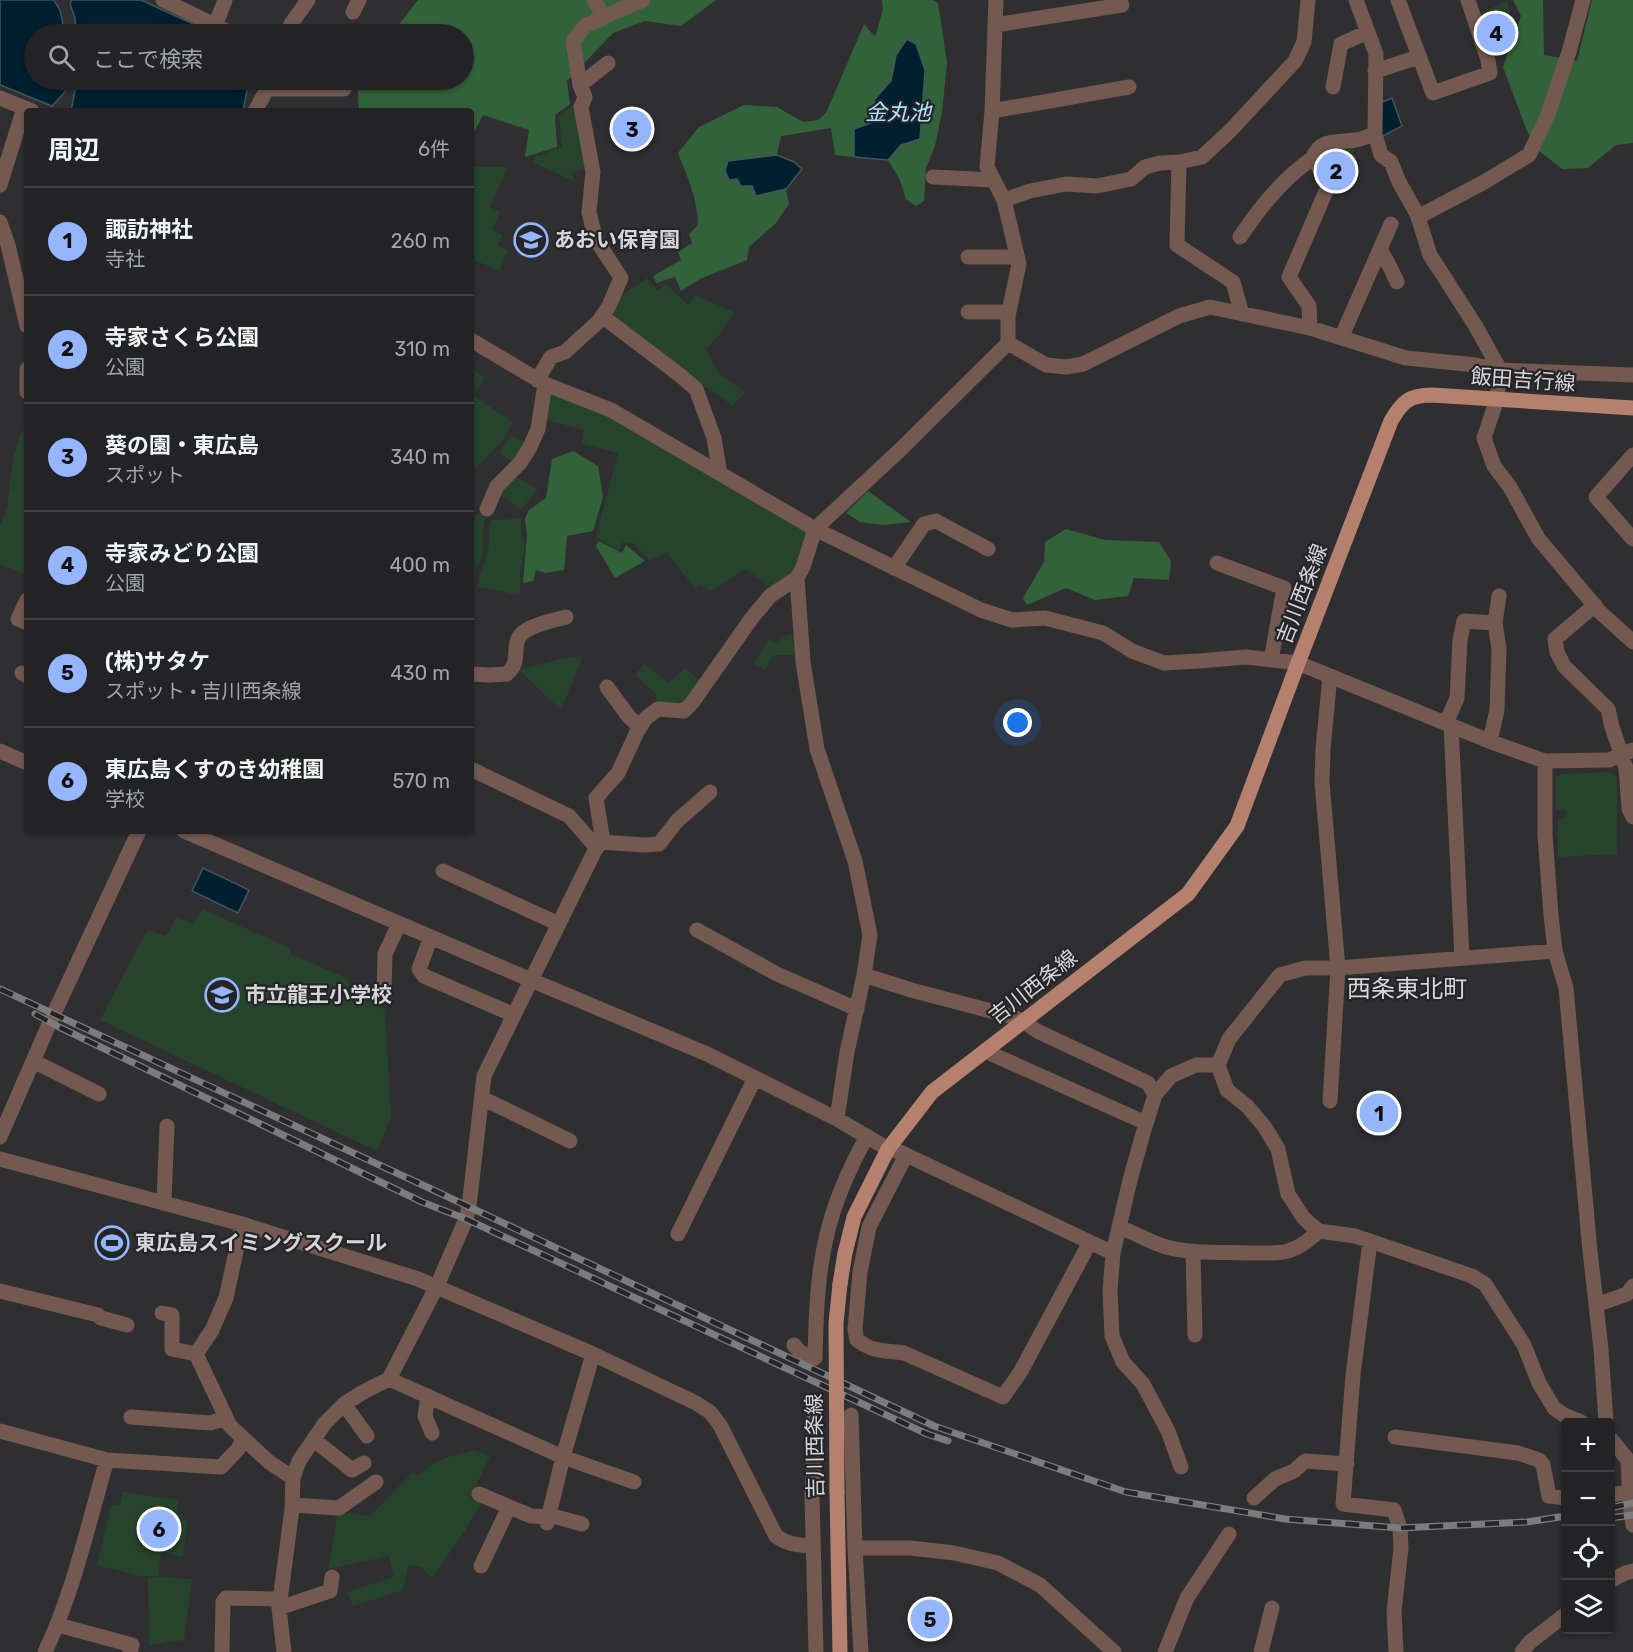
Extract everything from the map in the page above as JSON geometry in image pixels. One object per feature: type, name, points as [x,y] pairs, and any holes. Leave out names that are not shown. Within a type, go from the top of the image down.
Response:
[{"type":"main road","name":"飯田吉行線","points":[[1411,398],[1432,395],[1633,408]]},
{"type":"main road","name":"吉川西条線","points":[[840,1652],[836,1332],[845,1253],[855,1217],[888,1149],[932,1092],[1188,894],[1237,826],[1391,421],[1404,402],[1411,398]]},
{"type":"street","points":[[163,0],[211,24]]},
{"type":"street","points":[[216,24],[225,0]]},
{"type":"street","points":[[291,24],[308,0]]},
{"type":"street","points":[[594,0],[600,11],[601,19]]},
{"type":"street","points":[[487,509],[497,486],[520,463],[538,429],[541,382],[551,357],[565,352],[599,321],[609,306],[621,278],[597,241],[589,212],[593,172],[581,107],[585,97],[580,85],[573,41],[586,25],[643,0]]},
{"type":"street","points":[[284,1652],[279,1604],[292,1505],[293,1478],[299,1461],[325,1423],[344,1404],[364,1391],[390,1379],[437,1286],[469,1207],[484,1076],[599,845],[602,836],[596,798],[618,773],[646,718],[658,709],[684,711],[770,596],[797,578],[803,567],[815,529],[901,449],[1008,343],[1009,312],[1019,264],[1004,200],[987,167],[992,111],[996,0]]},
{"type":"street","points":[[1004,200],[1030,191],[1066,184],[1097,186],[1131,179],[1145,167],[1202,157],[1230,131],[1295,61],[1304,42],[1308,0]]},
{"type":"street","points":[[1356,0],[1376,54],[1375,134],[1381,155],[1391,162],[1418,218],[1430,255],[1500,369],[1497,399],[1484,438],[1494,466],[1509,487],[1538,538],[1595,605],[1633,642]]},
{"type":"street","points":[[1398,0],[1433,93],[1490,73],[1488,60],[1468,0]]},
{"type":"street","points":[[1418,218],[1486,181],[1529,154],[1551,106],[1583,0]]},
{"type":"street","points":[[995,25],[1122,5]]},
{"type":"street","points":[[1333,87],[1341,44],[1368,32]]},
{"type":"street","points":[[1375,71],[1419,57]]},
{"type":"street","points":[[580,85],[608,63]]},
{"type":"street","points":[[992,111],[1129,87]]},
{"type":"street","points":[[256,108],[265,90]]},
{"type":"street","points":[[0,98],[25,108]]},
{"type":"street","points":[[0,185],[24,120]]},
{"type":"street","points":[[1240,237],[1261,206],[1300,167],[1313,158],[1316,150],[1325,143],[1357,140],[1375,134]]},
{"type":"street","points":[[1310,328],[1309,306],[1289,277],[1329,184],[1313,158]]},
{"type":"street","points":[[1179,162],[1177,244],[1233,282],[1242,314]]},
{"type":"street","points":[[933,177],[994,180]]},
{"type":"street","points":[[0,222],[8,244],[24,313]]},
{"type":"street","points":[[1341,338],[1391,224]]},
{"type":"street","points":[[1380,249],[1397,282]]},
{"type":"street","points":[[968,257],[1017,257]]},
{"type":"street","points":[[1008,343],[1046,365],[1066,367],[1083,364],[1192,312],[1210,307],[1310,328],[1406,358],[1500,369],[1633,375]]},
{"type":"street","points":[[968,312],[1009,312]]},
{"type":"street","points":[[602,316],[696,389],[714,438],[720,474]]},
{"type":"street","points":[[474,342],[541,382],[611,410],[815,529],[981,610],[1012,620],[1045,618],[1102,633],[1132,651],[1164,663],[1246,657],[1298,663],[1545,761],[1609,760],[1627,752]]},
{"type":"street","points":[[1633,455],[1596,497],[1633,539]]},
{"type":"street","points":[[894,568],[924,524],[936,521],[988,549]]},
{"type":"street","points":[[1217,563],[1284,588],[1271,660]]},
{"type":"street","points":[[797,578],[803,662],[816,749],[855,861],[870,935],[864,975],[847,1052],[837,1119]]},
{"type":"street","points":[[1490,741],[1497,710],[1499,650],[1495,623],[1499,596]]},
{"type":"street","points":[[1595,605],[1555,639],[1557,652],[1564,666],[1608,709],[1612,727],[1627,752],[1629,809],[1633,817]]},
{"type":"street","points":[[24,606],[18,619],[24,622]]},
{"type":"street","points":[[474,674],[507,674],[516,658],[516,643],[519,636],[538,625],[566,616]]},
{"type":"street","points":[[1461,958],[1448,724],[1457,698],[1460,675],[1460,640],[1464,621],[1495,623]]},
{"type":"street","points":[[1330,676],[1322,782],[1338,968],[1330,1101]]},
{"type":"street","points":[[607,687],[629,717],[640,727]]},
{"type":"street","points":[[0,752],[24,762]]},
{"type":"street","points":[[1545,761],[1545,836],[1555,951],[1566,988],[1606,1418]]},
{"type":"street","points":[[474,770],[569,816],[599,845],[659,844],[676,821],[710,792]]},
{"type":"street","points":[[0,1137],[138,834]]},
{"type":"street","points":[[191,834],[707,1054],[837,1119],[888,1149],[900,1152],[1113,1252]]},
{"type":"street","points":[[443,871],[559,924]]},
{"type":"street","points":[[384,994],[385,954],[399,924]]},
{"type":"street","points":[[697,930],[777,974],[856,1009]]},
{"type":"street","points":[[431,937],[419,969],[424,976],[514,1015]]},
{"type":"street","points":[[1555,951],[1338,968],[1305,968],[1280,975],[1229,1040],[1218,1065],[1227,1090],[1247,1106],[1264,1126],[1278,1149],[1288,1194],[1310,1224],[1319,1231],[1355,1236],[1472,1276],[1485,1284],[1524,1345],[1539,1383],[1554,1408],[1571,1418]]},
{"type":"street","points":[[864,975],[1023,1021],[1037,1031],[1148,1083],[1155,1095]]},
{"type":"street","points":[[985,1051],[1146,1123]]},
{"type":"street","points":[[33,1061],[99,1094]]},
{"type":"street","points":[[1181,1467],[1168,1431],[1143,1384],[1123,1362],[1112,1336],[1110,1291],[1113,1252],[1130,1180],[1155,1095],[1171,1076],[1196,1065],[1218,1065]]},
{"type":"street","points":[[678,1234],[755,1078]]},
{"type":"street","points":[[482,1098],[570,1141]]},
{"type":"street","points":[[164,1202],[166,1126]]},
{"type":"street","points":[[794,1345],[800,1352],[815,1358],[818,1292],[827,1234],[834,1208],[867,1136]]},
{"type":"street","points":[[906,1155],[869,1227],[860,1272],[855,1330],[857,1340],[875,1351],[887,1350],[904,1353],[1003,1397],[1021,1371],[1090,1242]]},
{"type":"street","points":[[0,1158],[242,1224],[418,1279],[593,1354],[696,1403],[710,1412],[720,1425],[776,1536],[792,1545],[813,1546]]},
{"type":"street","points":[[196,1354],[212,1330],[226,1298],[242,1224]]},
{"type":"street","points":[[1119,1227],[1169,1248],[1226,1252],[1287,1251],[1306,1243],[1319,1231]]},
{"type":"street","points":[[1370,1241],[1353,1375],[1343,1504],[1394,1510],[1400,1528],[1401,1548],[1394,1612],[1396,1652]]},
{"type":"street","points":[[1193,1251],[1195,1335]]},
{"type":"street","points":[[1596,1305],[1627,1294],[1633,1286]]},
{"type":"street","points":[[0,1292],[98,1315],[101,1318],[128,1325]]},
{"type":"street","points":[[162,1313],[172,1315],[172,1349],[196,1354]]},
{"type":"street","points":[[816,1335],[856,1335]]},
{"type":"street","points":[[196,1354],[230,1426],[269,1462],[293,1478]]},
{"type":"street","points":[[548,1518],[593,1354]]},
{"type":"street","points":[[390,1379],[563,1457],[634,1482]]},
{"type":"street","points":[[428,1396],[425,1416],[432,1432]]},
{"type":"street","points":[[344,1404],[367,1436]]},
{"type":"street","points":[[815,1407],[813,1546],[816,1652]]},
{"type":"street","points":[[851,1415],[861,1652]]},
{"type":"street","points":[[131,1417],[210,1424],[226,1418]]},
{"type":"street","points":[[0,1431],[107,1460],[221,1467],[238,1449],[243,1439]]},
{"type":"street","points":[[1395,1437],[1518,1453],[1539,1460],[1543,1465],[1549,1496],[1561,1497]]},
{"type":"street","points":[[314,1440],[352,1470],[364,1463]]},
{"type":"street","points":[[1615,1443],[1628,1460],[1633,1525]]},
{"type":"street","points":[[813,1449],[852,1449]]},
{"type":"street","points":[[45,1652],[58,1625],[70,1590],[107,1460]]},
{"type":"street","points":[[1254,1498],[1275,1479],[1294,1471],[1305,1461],[1347,1464]]},
{"type":"street","points":[[292,1505],[339,1508],[376,1482]]},
{"type":"street","points":[[1615,1494],[1629,1492]]},
{"type":"street","points":[[479,1494],[531,1516],[582,1524]]},
{"type":"street","points":[[481,1566],[509,1507]]},
{"type":"street","points":[[1165,1652],[1187,1598],[1229,1534]]},
{"type":"street","points":[[855,1548],[910,1548],[943,1551],[998,1563],[1040,1585],[1114,1652]]},
{"type":"street","points":[[1613,1580],[1626,1572],[1633,1571]]},
{"type":"street","points":[[222,1652],[223,1602],[226,1598],[279,1604],[330,1591],[332,1577]]},
{"type":"street","points":[[1261,1652],[1272,1608]]},
{"type":"street","points":[[1522,1652],[1530,1642],[1561,1618]]},
{"type":"street","points":[[58,1625],[132,1645],[130,1652]]},
{"type":"green space","points":[[418,0],[716,0],[681,26],[645,21],[613,33],[567,81],[570,104],[555,115],[557,147],[525,157],[529,130],[483,115],[474,132],[474,108],[359,108],[358,90],[474,90],[474,24],[399,24]]},
{"type":"green space","points":[[882,0],[932,0],[938,3],[947,63],[942,112],[935,146],[926,168],[924,201],[916,206],[906,199],[900,180],[888,160],[901,145],[896,55],[891,81],[875,99],[871,123],[854,130],[854,157],[835,155],[831,128],[781,136],[777,155],[728,161],[737,179],[752,186],[756,195],[786,189],[789,204],[776,223],[749,247],[747,260],[700,279],[681,291],[675,277],[656,283],[653,276],[681,260],[678,252],[692,243],[689,234],[698,225],[694,197],[678,153],[699,127],[744,105],[777,107],[803,122],[818,120],[826,113],[864,24],[875,37],[883,10]]},
{"type":"green space","points":[[1513,0],[1543,0],[1544,55],[1577,61],[1592,0],[1633,0],[1633,143],[1616,145],[1588,168],[1562,169],[1538,150],[1527,131],[1503,67],[1521,16]]},
{"type":"green space","points":[[1507,1],[1513,23],[1493,61],[1479,13]]},
{"type":"green space","points":[[575,104],[586,169],[572,172],[575,182],[533,162],[535,157],[562,147],[559,115]]},
{"type":"green space","points":[[1355,147],[1339,180],[1319,162],[1321,152],[1331,148]]},
{"type":"green space","points":[[474,167],[508,167],[490,207],[500,212],[492,230],[502,235],[498,245],[508,251],[499,271],[474,262]]},
{"type":"green space","points":[[647,278],[658,291],[666,284],[688,305],[695,295],[734,312],[719,335],[706,349],[718,373],[745,392],[733,406],[707,387],[703,388],[614,315],[622,295]]},
{"type":"green space","points":[[474,370],[485,378],[474,396]]},
{"type":"green space","points":[[548,389],[609,412],[808,531],[791,575],[773,589],[746,569],[710,591],[701,585],[695,588],[666,552],[650,561],[633,543],[623,542],[618,551],[596,537],[618,453],[582,444],[584,430],[544,419]]},
{"type":"green space","points":[[474,396],[513,422],[503,440],[474,470]]},
{"type":"green space","points":[[24,429],[24,574],[0,564],[0,526],[7,507],[13,459]]},
{"type":"green space","points":[[510,436],[527,442],[515,462],[500,454]]},
{"type":"green space","points":[[573,451],[598,466],[603,497],[593,531],[567,536],[564,570],[545,573],[536,570],[533,581],[523,583],[527,535],[525,519],[529,510],[546,498],[552,459]]},
{"type":"green space","points":[[514,476],[538,489],[521,510],[498,494]]},
{"type":"green space","points":[[868,491],[911,522],[883,525],[860,522],[846,513]]},
{"type":"green space","points":[[481,514],[485,518],[481,559],[474,572],[474,516]]},
{"type":"green space","points":[[521,517],[521,533],[525,545],[520,573],[520,595],[478,587],[488,549],[491,520]]},
{"type":"green space","points":[[1066,529],[1105,540],[1159,542],[1171,561],[1169,580],[1134,578],[1128,596],[1095,600],[1066,588],[1027,605],[1023,598],[1044,562],[1045,542]]},
{"type":"green space","points":[[598,541],[622,553],[626,545],[645,561],[615,578],[596,546]]},
{"type":"green space","points":[[792,634],[796,655],[773,655],[765,670],[754,664],[769,639],[776,643],[783,636]]},
{"type":"green space","points":[[583,656],[561,710],[519,670],[560,659]]},
{"type":"green space","points":[[644,664],[669,683],[685,668],[704,684],[682,709],[655,701],[657,695],[635,675]]},
{"type":"green space","points":[[1610,772],[1617,777],[1617,854],[1558,857],[1557,821],[1567,818],[1567,811],[1556,809],[1556,778],[1561,774]]},
{"type":"green space","name":"市立龍王小学校","points":[[202,909],[290,948],[290,954],[347,978],[349,985],[369,995],[385,1011],[391,1117],[377,1151],[100,1020],[147,930],[166,936],[176,918],[193,924]]},
{"type":"green space","points":[[474,1450],[490,1456],[470,1498],[481,1503],[465,1531],[432,1578],[421,1567],[408,1565],[403,1590],[353,1606],[347,1592],[394,1577],[389,1556],[328,1569],[338,1512],[370,1516],[412,1473],[419,1476],[436,1462]]},
{"type":"green space","points":[[122,1492],[178,1500],[177,1512],[188,1523],[183,1556],[161,1553],[158,1576],[141,1576],[97,1565],[111,1505],[120,1506]]},
{"type":"green space","points":[[148,1577],[192,1579],[184,1640],[149,1645]]},
{"type":"water","points":[[0,0],[54,0],[60,10],[63,24],[24,24],[24,90],[66,90],[65,92],[52,106],[0,85]]},
{"type":"water","points":[[72,0],[141,0],[193,24],[75,24],[70,4]]},
{"type":"water","name":"金丸池","points":[[907,39],[916,44],[925,70],[920,139],[901,145],[888,160],[854,157],[854,129],[871,123],[875,99],[891,81],[896,55]]},
{"type":"water","points":[[75,90],[247,90],[244,108],[72,108]]},
{"type":"water","points":[[1392,98],[1402,126],[1381,137],[1380,103]]},
{"type":"water","points":[[777,155],[794,162],[802,169],[786,189],[756,196],[752,186],[741,186],[737,179],[729,180],[725,171],[728,161]]},
{"type":"water","points":[[203,868],[249,890],[238,913],[192,891]]},
{"type":"railway","points":[[0,989],[934,1426],[1126,1492],[1285,1519],[1400,1528],[1527,1522],[1561,1517]]},
{"type":"railway","points":[[35,1014],[422,1202],[466,1219],[927,1434],[948,1441]]},
{"type":"railway","points":[[1615,1507],[1633,1503]]},
{"type":"railway","points":[[1615,1517],[1633,1515]]},
{"type":"place","name":"寺家みどり公園","points":[[1496,33]]},
{"type":"place","name":"葵の園・東広島","points":[[632,129]]},
{"type":"place","name":"寺家さくら公園","points":[[1336,171]]},
{"type":"place","name":"あおい保育園","points":[[531,240]]},
{"type":"place","name":"市立龍王小学校","points":[[222,995]]},
{"type":"place","name":"諏訪神社","points":[[1379,1113]]},
{"type":"place","name":"東広島スイミングスクール","points":[[112,1243]]},
{"type":"place","name":"東広島くすのき幼稚園","points":[[159,1529]]},
{"type":"place","name":"(株)サタケ","points":[[930,1619]]},
{"type":"district","name":"西条東北町","points":[[1407,989]]}]
